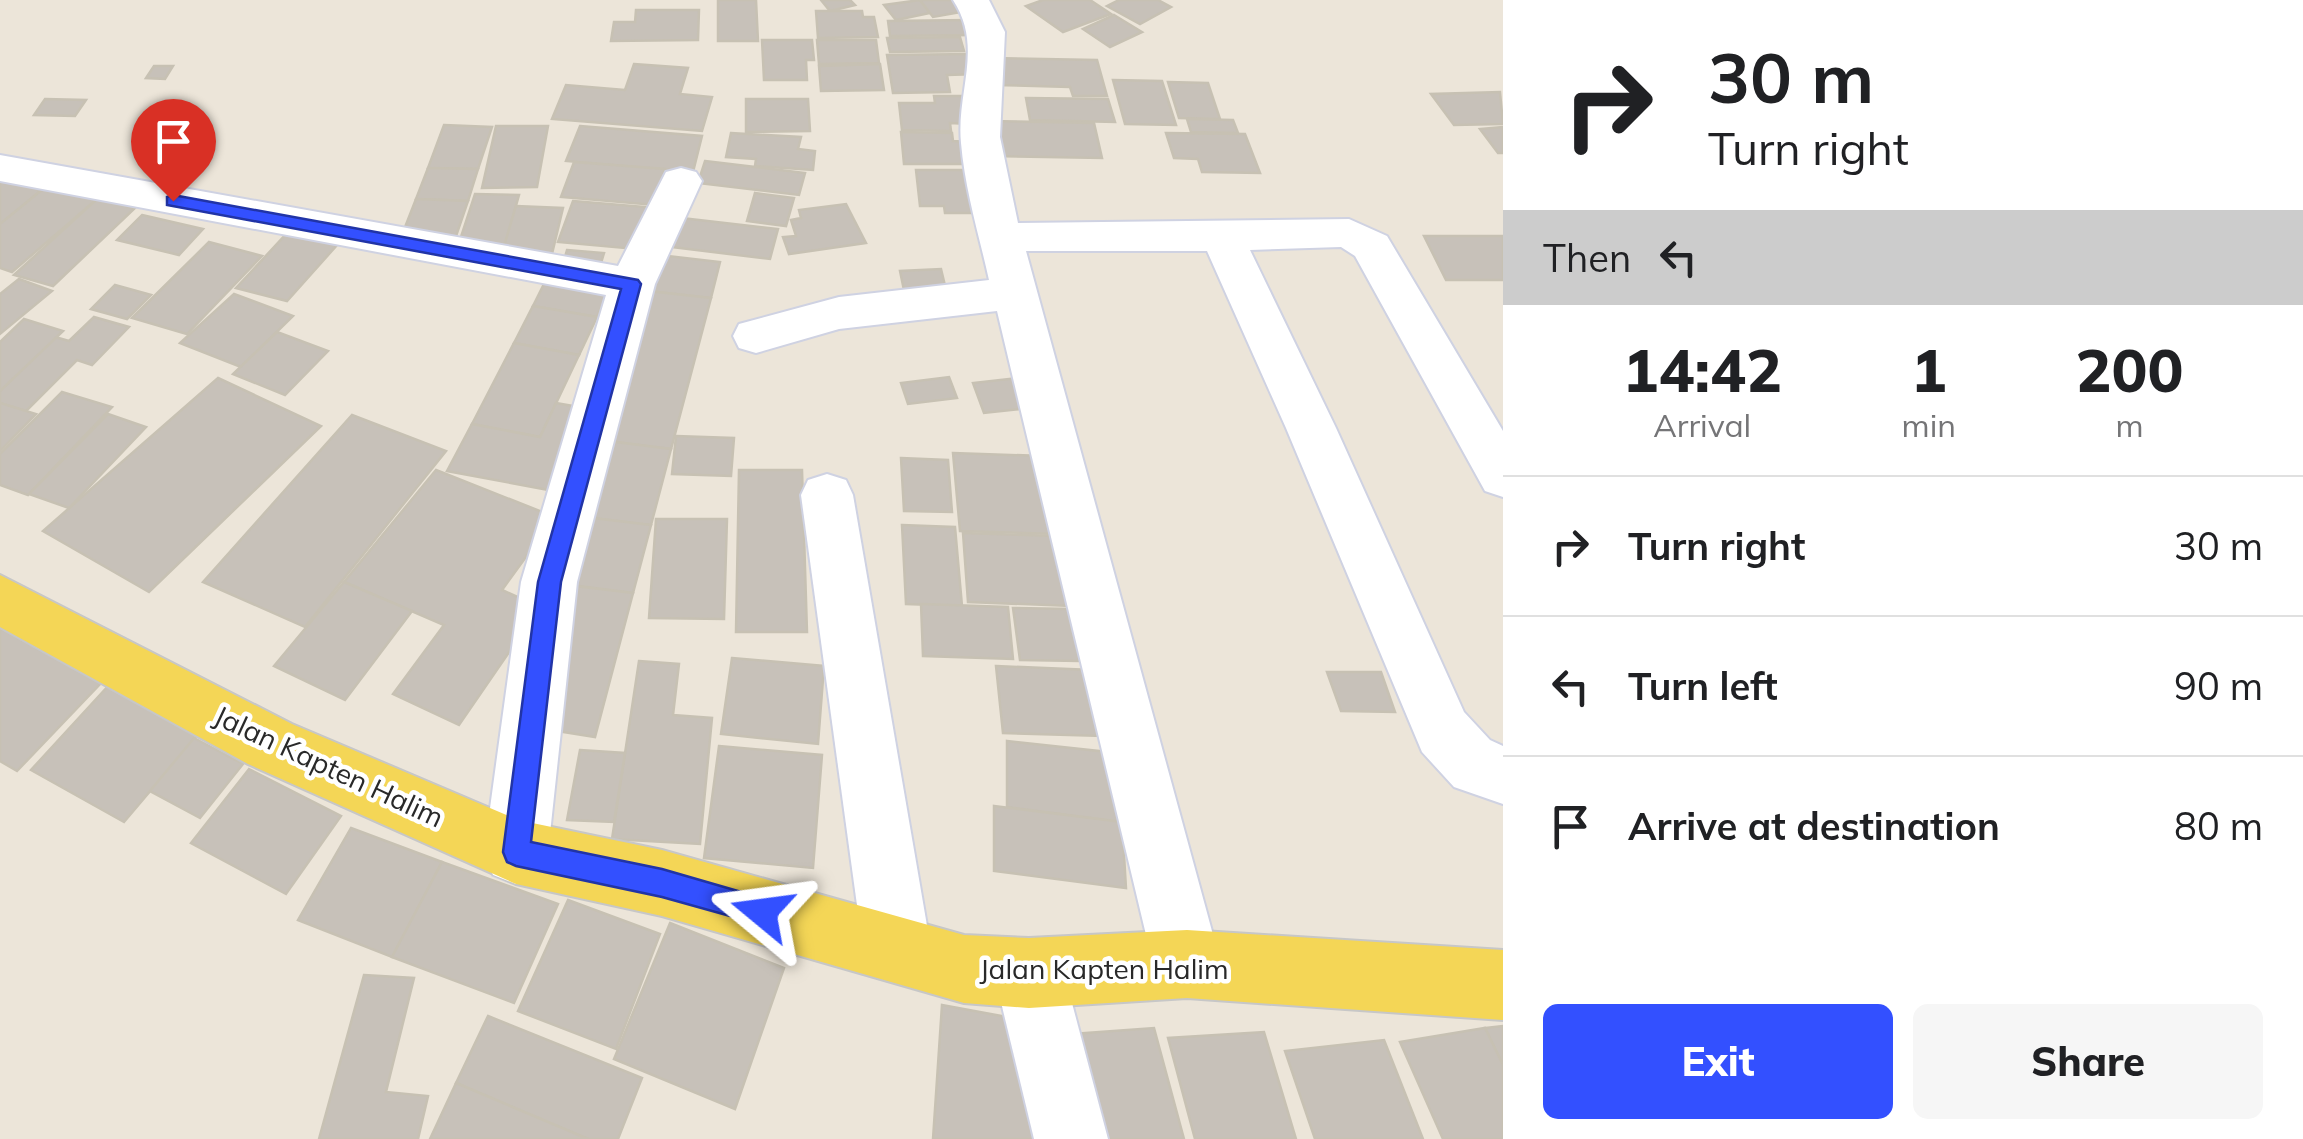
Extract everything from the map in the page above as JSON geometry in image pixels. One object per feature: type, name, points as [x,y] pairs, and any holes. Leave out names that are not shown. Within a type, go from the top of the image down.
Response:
[{"type":"main road","name":"Jalan Kapten Halim","points":[[0,598],[270,744],[516,852],[662,883],[964,969],[1029,973],[1187,964],[1503,985]]},
{"type":"street","points":[[971,0],[982,15],[990,56],[980,134],[1000,237],[1187,964]]},
{"type":"street","points":[[0,168],[632,284]]},
{"type":"street","points":[[516,852],[549,582],[632,284],[681,181]]},
{"type":"street","points":[[1000,237],[1348,233],[1372,246],[1503,476]]},
{"type":"street","points":[[1222,237],[1442,732],[1460,755],[1490,774],[1503,776]]},
{"type":"street","points":[[756,336],[839,313],[1015,294]]},
{"type":"street","points":[[827,495],[897,949]]},
{"type":"street","points":[[1029,973],[1072,1139]]},
{"type":"building","points":[[718,0],[756,0],[758,41],[718,41]]},
{"type":"building","points":[[821,0],[850,0],[855,5],[830,11]]},
{"type":"building","points":[[920,0],[930,13],[896,20],[884,5]]},
{"type":"building","points":[[920,0],[965,0],[973,10],[933,17]]},
{"type":"building","points":[[1043,0],[1090,0],[1111,14],[1063,32],[1026,6]]},
{"type":"building","points":[[1119,0],[1158,0],[1171,7],[1140,24],[1107,6]]},
{"type":"building","points":[[636,10],[699,10],[698,40],[611,41],[614,22],[635,22]]},
{"type":"building","points":[[816,11],[862,11],[863,17],[874,17],[878,37],[818,38]]},
{"type":"building","points":[[1114,15],[1142,32],[1110,47],[1083,29]]},
{"type":"building","points":[[969,20],[973,35],[890,36],[888,21]]},
{"type":"building","points":[[960,37],[964,51],[890,52],[887,38]]},
{"type":"building","points":[[762,40],[812,40],[814,60],[806,60],[807,80],[764,80]]},
{"type":"building","points":[[817,40],[876,40],[879,63],[819,64]]},
{"type":"building","points":[[973,54],[978,74],[947,75],[950,92],[893,93],[887,55]]},
{"type":"building","points":[[991,58],[1097,60],[1107,96],[1073,96],[1070,87],[996,85]]},
{"type":"building","points":[[634,64],[688,68],[680,94],[712,97],[702,131],[552,119],[566,85],[625,90]]},
{"type":"building","points":[[880,64],[884,90],[821,91],[819,66]]},
{"type":"building","points":[[154,66],[173,66],[165,79],[146,78]]},
{"type":"building","points":[[1113,80],[1162,81],[1176,125],[1125,124]]},
{"type":"building","points":[[1168,82],[1208,83],[1220,119],[1179,118]]},
{"type":"building","points":[[1500,92],[1503,124],[1454,125],[1431,94]]},
{"type":"building","points":[[934,96],[964,96],[968,124],[950,123],[951,131],[902,130],[899,103],[935,103]]},
{"type":"building","points":[[1026,98],[1108,99],[1115,122],[1030,120]]},
{"type":"building","points":[[45,99],[86,100],[75,116],[34,115]]},
{"type":"building","points":[[746,99],[808,99],[810,131],[746,132]]},
{"type":"building","points":[[1187,119],[1233,120],[1238,133],[1191,132]]},
{"type":"building","points":[[987,121],[1094,123],[1102,158],[992,156]]},
{"type":"building","points":[[444,125],[492,127],[478,169],[428,168]]},
{"type":"building","points":[[496,126],[548,126],[537,187],[482,188]]},
{"type":"building","points":[[580,126],[702,136],[693,172],[566,161]]},
{"type":"building","points":[[1503,127],[1503,153],[1498,153],[1480,129]]},
{"type":"building","points":[[901,132],[952,133],[953,141],[970,142],[974,164],[904,164]]},
{"type":"building","points":[[731,133],[801,137],[798,149],[815,151],[813,170],[755,166],[756,159],[726,157]]},
{"type":"building","points":[[1166,133],[1245,134],[1260,173],[1202,172],[1198,159],[1174,158]]},
{"type":"building","points":[[705,161],[805,173],[799,195],[698,183]]},
{"type":"building","points":[[574,162],[665,169],[655,205],[561,197]]},
{"type":"building","points":[[428,168],[478,169],[468,201],[416,199]]},
{"type":"building","points":[[916,170],[978,170],[970,200],[972,213],[945,213],[944,206],[920,206]]},
{"type":"building","points":[[0,175],[44,188],[0,224]]},
{"type":"building","points":[[48,185],[97,199],[12,272],[0,268],[0,224]]},
{"type":"building","points":[[755,193],[794,198],[786,226],[747,221]]},
{"type":"building","points":[[475,194],[519,195],[504,248],[458,246]]},
{"type":"building","points":[[97,199],[135,208],[53,286],[14,275]]},
{"type":"building","points":[[416,199],[468,201],[454,242],[400,240]]},
{"type":"building","points":[[573,201],[658,208],[647,250],[558,242]]},
{"type":"building","points":[[846,204],[866,243],[789,254],[783,237],[796,236],[791,220],[801,218],[799,210]]},
{"type":"building","points":[[516,206],[563,208],[551,258],[501,256]]},
{"type":"building","points":[[142,215],[203,229],[179,255],[117,240]]},
{"type":"building","points":[[673,217],[778,229],[770,259],[663,246]]},
{"type":"building","points":[[289,231],[338,244],[287,301],[236,288]]},
{"type":"building","points":[[1424,236],[1503,236],[1503,280],[1446,280]]},
{"type":"building","points":[[209,242],[262,256],[187,334],[132,318]]},
{"type":"building","points":[[567,250],[604,253],[598,273],[561,271]]},
{"type":"building","points":[[659,255],[720,262],[711,298],[648,291]]},
{"type":"building","points":[[941,269],[948,298],[906,300],[900,271]]},
{"type":"building","points":[[19,279],[52,291],[0,334],[0,294]]},
{"type":"building","points":[[545,282],[608,293],[597,317],[533,306]]},
{"type":"building","points":[[115,285],[151,295],[127,319],[91,309]]},
{"type":"building","points":[[648,291],[711,298],[671,449],[600,440]]},
{"type":"building","points":[[234,294],[293,316],[241,367],[180,343]]},
{"type":"building","points":[[533,306],[597,317],[579,355],[514,343]]},
{"type":"building","points":[[94,317],[129,327],[92,365],[77,360],[26,411],[0,403],[0,391],[55,337],[69,341]]},
{"type":"building","points":[[24,319],[63,331],[0,391],[0,342]]},
{"type":"building","points":[[277,332],[328,351],[285,395],[233,374]]},
{"type":"building","points":[[514,343],[579,355],[540,437],[472,424]]},
{"type":"building","points":[[949,377],[957,398],[908,404],[901,383]]},
{"type":"building","points":[[218,378],[321,426],[149,592],[43,531]]},
{"type":"building","points":[[1019,378],[1030,408],[984,413],[973,383]]},
{"type":"building","points":[[62,392],[112,407],[28,495],[0,485],[0,454]]},
{"type":"building","points":[[0,403],[36,414],[0,451]]},
{"type":"building","points":[[556,403],[590,409],[554,491],[447,471],[472,424],[540,437]]},
{"type":"building","points":[[108,414],[146,427],[69,508],[29,494]]},
{"type":"building","points":[[352,415],[446,451],[305,627],[203,582]]},
{"type":"building","points":[[676,436],[734,438],[731,476],[672,474]]},
{"type":"building","points":[[600,440],[671,449],[651,525],[576,516]]},
{"type":"building","points":[[953,453],[1044,456],[1056,534],[960,531]]},
{"type":"building","points":[[901,458],[948,460],[952,512],[904,511]]},
{"type":"building","points":[[436,470],[555,517],[502,590],[540,607],[459,725],[393,694],[444,625],[344,582]]},
{"type":"building","points":[[739,470],[802,470],[807,632],[736,632]]},
{"type":"building","points":[[576,516],[651,525],[633,593],[555,583]]},
{"type":"building","points":[[656,519],[727,519],[724,619],[649,618]]},
{"type":"building","points":[[902,525],[955,527],[962,606],[906,604]]},
{"type":"building","points":[[963,533],[1060,536],[1071,606],[968,602]]},
{"type":"building","points":[[344,582],[412,611],[345,700],[274,666]]},
{"type":"building","points":[[575,586],[633,593],[595,737],[532,727]]},
{"type":"building","points":[[921,604],[1008,607],[1013,659],[923,656]]},
{"type":"building","points":[[1013,608],[1071,609],[1079,661],[1020,660]]},
{"type":"building","points":[[0,628],[101,683],[17,771],[0,761]]},
{"type":"building","points":[[732,658],[824,666],[818,744],[721,734]]},
{"type":"building","points":[[639,661],[679,664],[673,715],[712,718],[700,844],[612,839]]},
{"type":"building","points":[[996,666],[1092,670],[1103,736],[1003,733]]},
{"type":"building","points":[[1327,672],[1381,672],[1395,712],[1341,711]]},
{"type":"building","points":[[110,684],[201,731],[124,822],[31,770]]},
{"type":"building","points":[[194,738],[243,764],[200,818],[150,791]]},
{"type":"building","points":[[1007,741],[1117,753],[1122,822],[1007,807]]},
{"type":"building","points":[[719,746],[822,755],[813,868],[704,858]]},
{"type":"building","points":[[580,750],[625,753],[614,822],[567,820]]},
{"type":"building","points":[[249,769],[341,816],[286,894],[191,843]]},
{"type":"building","points":[[994,806],[1122,822],[1126,888],[994,871]]},
{"type":"building","points":[[351,828],[442,862],[392,957],[298,920]]},
{"type":"building","points":[[442,862],[558,904],[514,1003],[392,957]]},
{"type":"building","points":[[568,900],[660,934],[616,1049],[518,1011]]},
{"type":"building","points":[[670,923],[784,968],[735,1109],[614,1059]]},
{"type":"building","points":[[364,975],[414,978],[386,1092],[428,1096],[418,1139],[319,1139]]},
{"type":"building","points":[[942,1005],[1039,1023],[1037,1139],[933,1139]]},
{"type":"building","points":[[488,1016],[642,1078],[618,1139],[588,1139],[456,1083]]},
{"type":"building","points":[[1503,1026],[1503,1065],[1485,1028]]},
{"type":"building","points":[[1154,1028],[1184,1139],[1095,1139],[1073,1034]]},
{"type":"building","points":[[1485,1028],[1503,1065],[1503,1139],[1443,1139],[1400,1042]]},
{"type":"building","points":[[1264,1032],[1296,1139],[1195,1139],[1168,1038]]},
{"type":"building","points":[[1384,1040],[1423,1139],[1315,1139],[1285,1051]]},
{"type":"building","points":[[456,1083],[588,1139],[430,1139]]},
{"type":"route","points":[[173,201],[632,284],[549,582],[516,852],[662,883],[762,912]]}]
